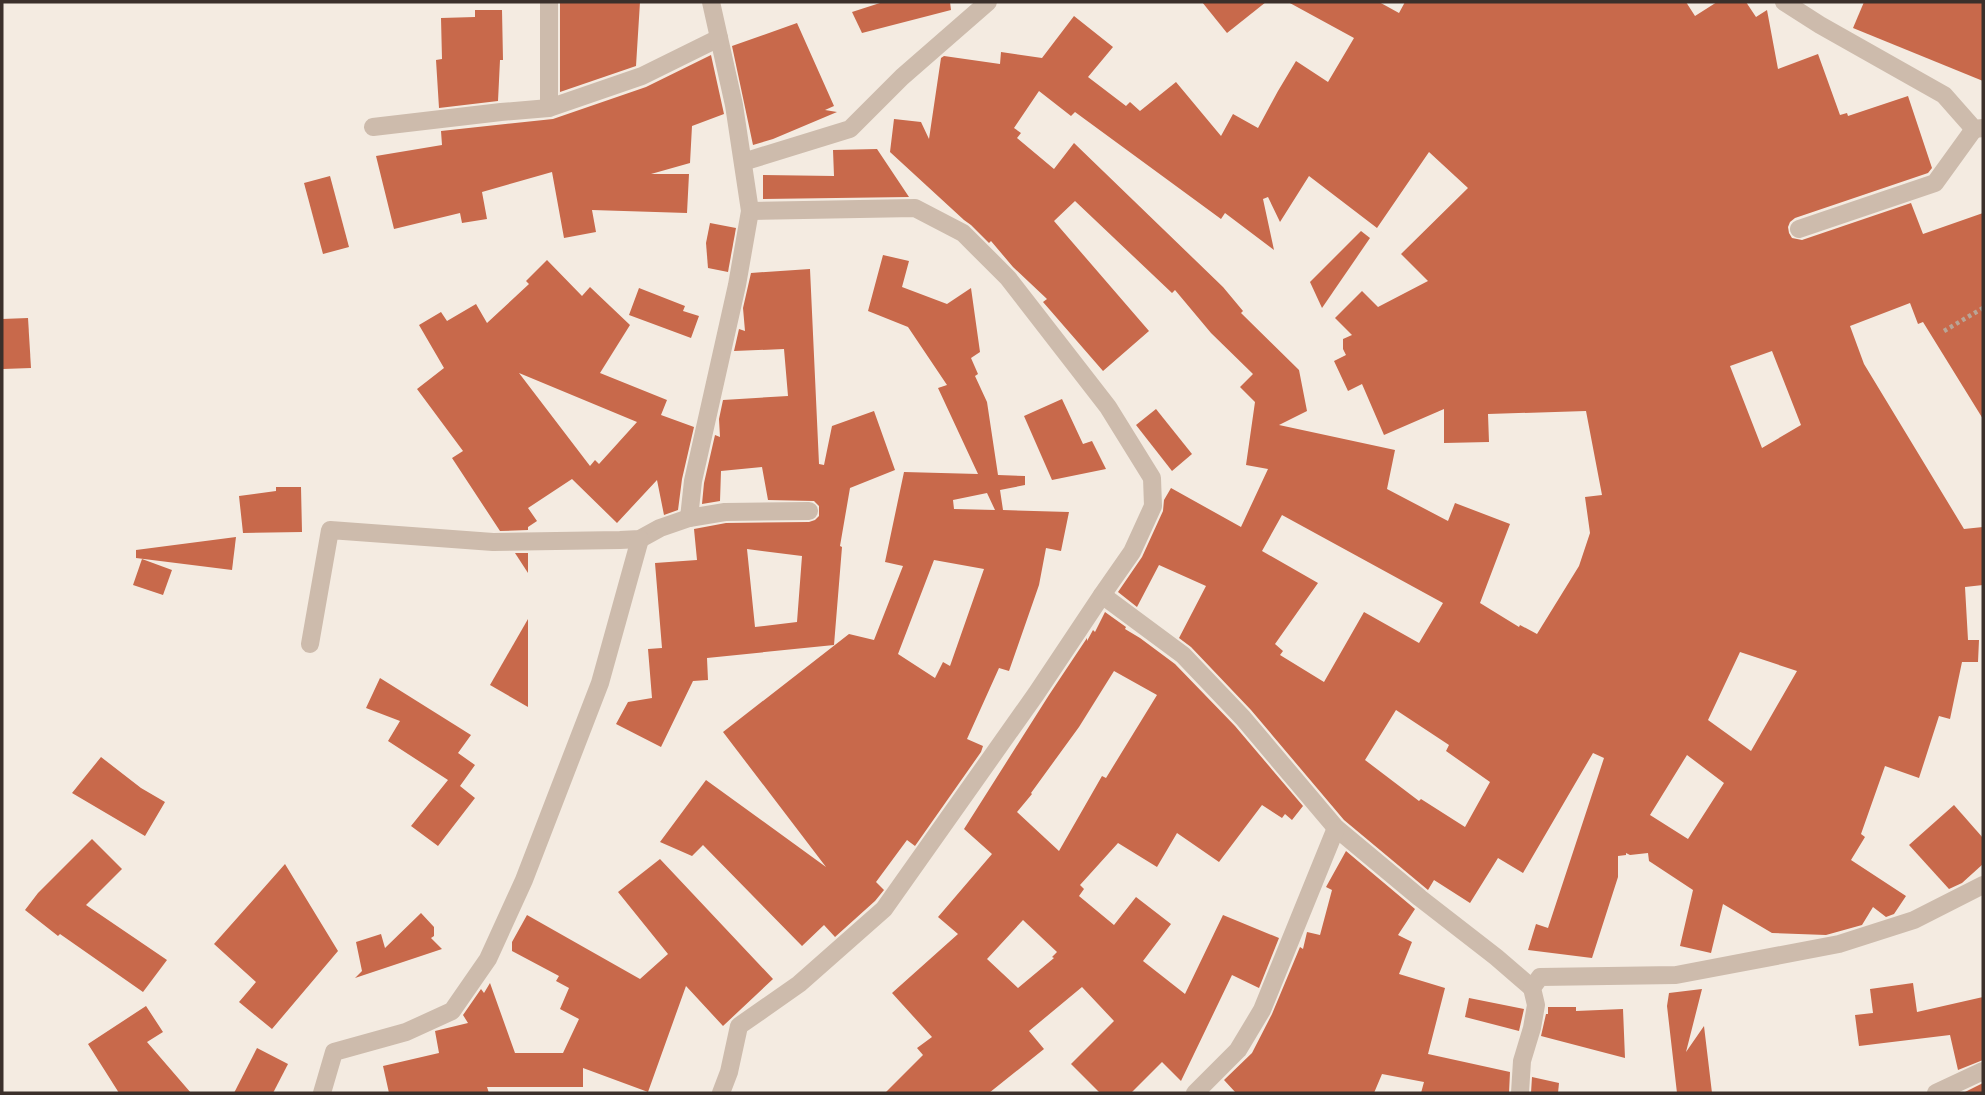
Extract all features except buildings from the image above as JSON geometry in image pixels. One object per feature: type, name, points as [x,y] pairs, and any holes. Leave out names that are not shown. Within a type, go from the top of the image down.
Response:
[{"type":"street","points":[[550,2],[550,108]]},
{"type":"street","points":[[689,518],[693,481],[737,285],[750,211],[734,105],[711,2]]},
{"type":"street","points":[[743,162],[850,129],[902,77],[988,2]]},
{"type":"street","points":[[1784,2],[1944,95],[1979,128],[1936,183],[1799,229]]},
{"type":"street","points":[[373,127],[550,108],[642,76],[719,38]]},
{"type":"street","points":[[721,1093],[729,1072],[739,1026],[799,984],[884,909],[1036,694],[1132,552],[1153,506],[1152,478],[1108,407],[1008,278],[963,233],[915,208],[750,211]]},
{"type":"street","points":[[310,645],[330,530],[493,542],[640,539],[660,528],[689,518],[725,512],[809,511]]},
{"type":"street","points":[[322,1093],[334,1052],[405,1032],[452,1011],[488,959],[524,880],[600,683],[640,539]]},
{"type":"street","points":[[1102,596],[1183,655],[1243,718],[1336,828],[1532,988],[1536,1004],[1522,1060],[1520,1093]]},
{"type":"street","points":[[1195,1093],[1238,1050],[1262,1010],[1336,828]]},
{"type":"street","points":[[1532,988],[1540,977],[1676,975],[1839,944],[1914,920],[1983,885]]},
{"type":"street","points":[[1936,1093],[1983,1071]]},
{"type":"path","points":[[1944,331],[1983,308]]}]
